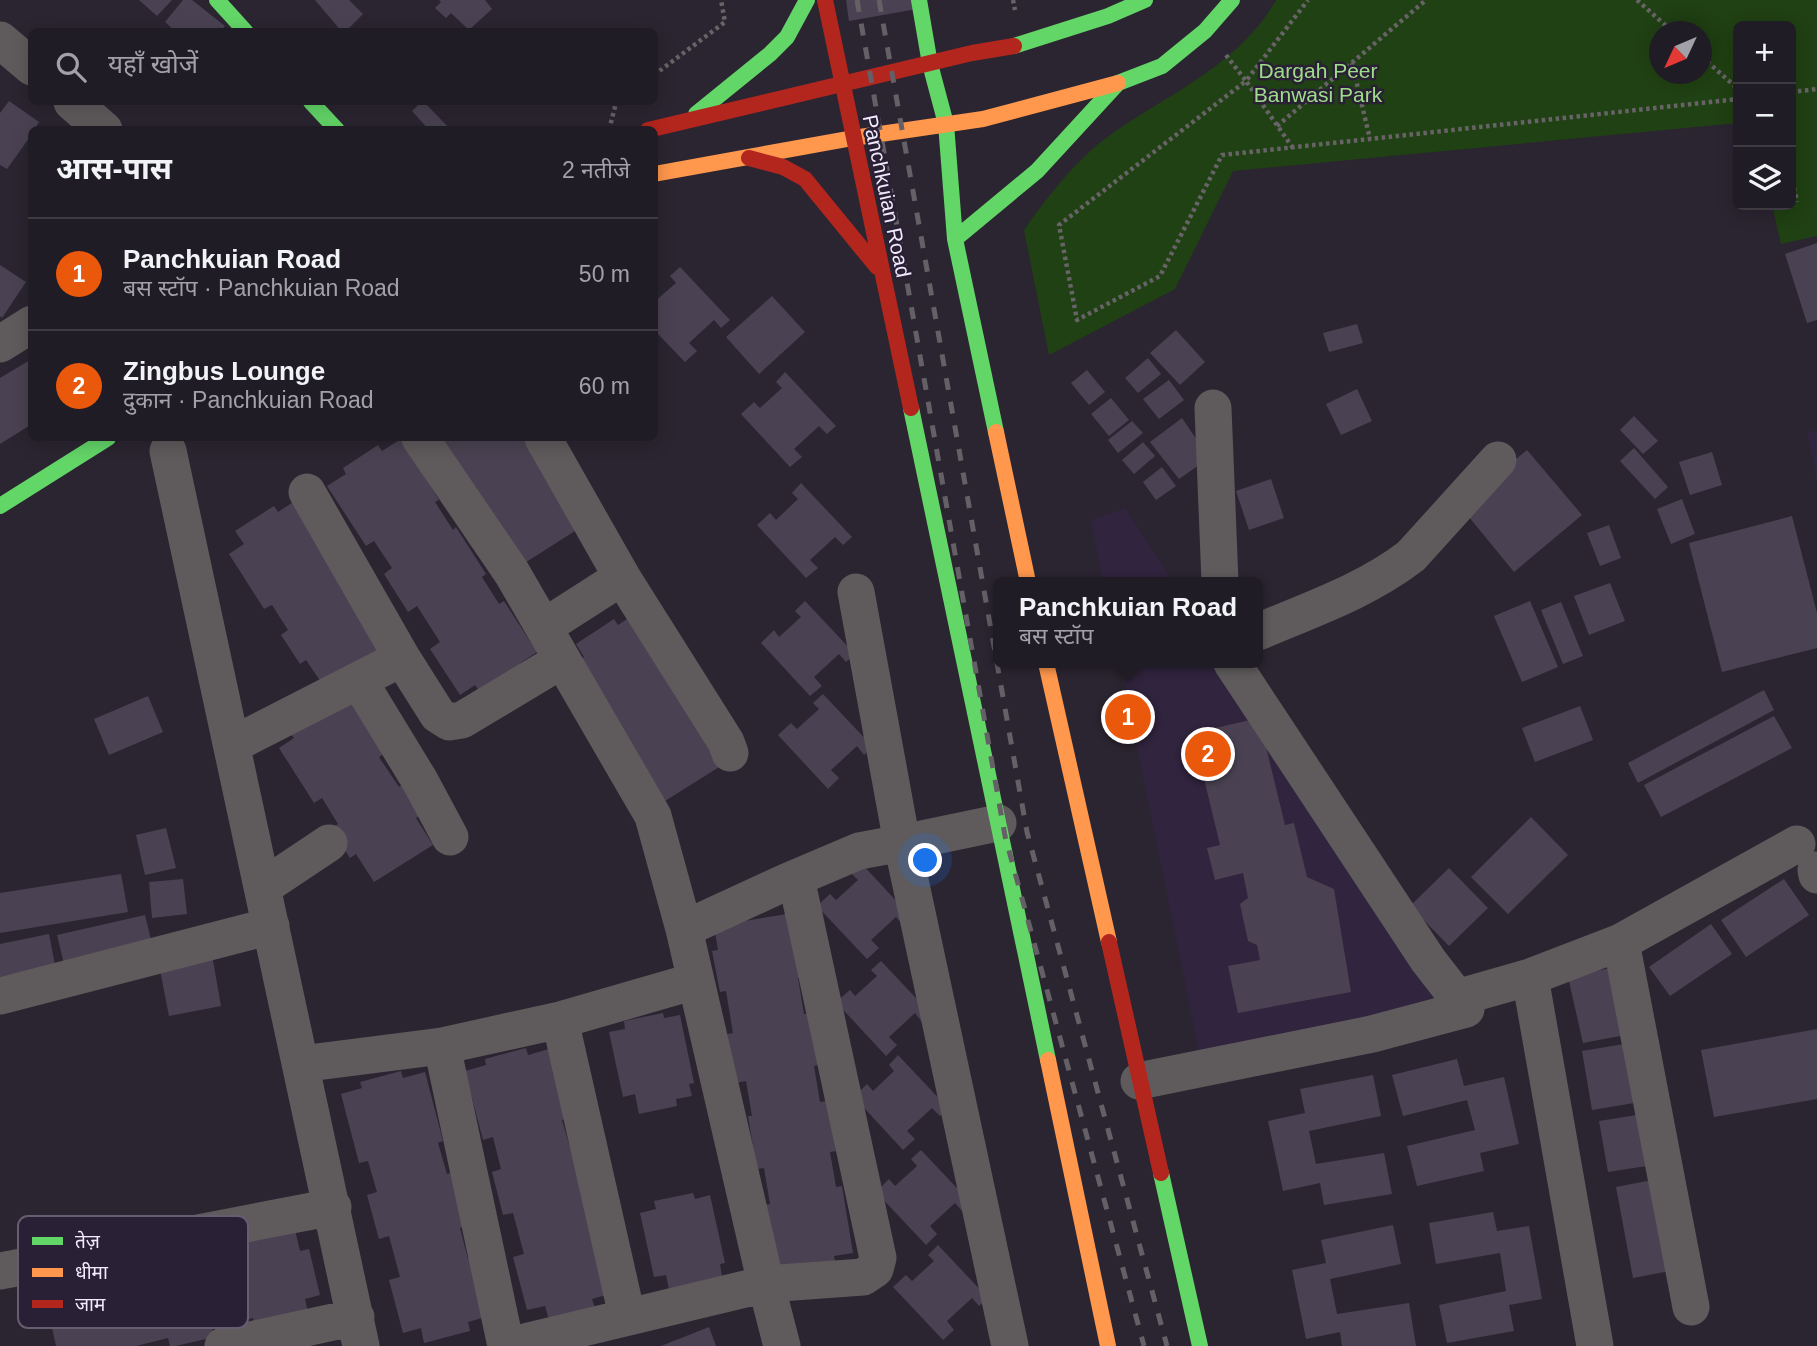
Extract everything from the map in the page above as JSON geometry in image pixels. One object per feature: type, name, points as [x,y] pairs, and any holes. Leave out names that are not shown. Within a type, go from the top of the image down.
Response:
[{"type":"main road","points":[[217,0],[242,28]]},
{"type":"main road","points":[[689,120],[787,37],[807,0]]},
{"type":"main road","name":"Panchkuian Road","points":[[825,0],[1108,1346]]},
{"type":"main road","points":[[919,0],[930,64],[946,124],[955,239],[1027,577]]},
{"type":"main road","points":[[658,128],[972,53],[1023,45],[1108,16],[1145,0]]},
{"type":"main road","points":[[658,173],[853,138],[983,119],[1118,83],[1162,66],[1205,31],[1232,0]]},
{"type":"main road","points":[[955,239],[1037,171],[1118,83]]},
{"type":"main road","points":[[314,105],[333,126]]},
{"type":"main road","points":[[746,158],[783,167],[805,179],[882,275]]},
{"type":"main road","points":[[0,506],[103,441]]},
{"type":"main road","points":[[1047,668],[1200,1346]]},
{"type":"street","points":[[0,40],[28,64]]},
{"type":"street","points":[[75,105],[99,126]]},
{"type":"street","points":[[0,344],[28,326]]},
{"type":"street","points":[[1213,408],[1220,577]]},
{"type":"street","points":[[422,441],[512,573],[653,816],[684,929],[782,1346]]},
{"type":"street","points":[[544,441],[622,577],[726,742],[730,753]]},
{"type":"street","points":[[168,451],[359,1332],[223,1346]]},
{"type":"street","points":[[1263,630],[1396,568],[1411,556],[1498,460]]},
{"type":"street","points":[[307,492],[402,658],[438,715],[449,722],[462,720],[562,660]]},
{"type":"street","points":[[544,627],[622,577]]},
{"type":"street","points":[[856,592],[902,843],[1010,1346]]},
{"type":"street","points":[[232,745],[402,658]]},
{"type":"street","points":[[1235,668],[1428,960],[1466,1009]]},
{"type":"street","points":[[359,681],[420,781],[450,837]]},
{"type":"street","points":[[684,929],[859,850],[998,823]]},
{"type":"street","points":[[263,887],[329,843]]},
{"type":"street","points":[[1466,1009],[1467,995],[1530,977],[1621,942],[1810,863]]},
{"type":"street","points":[[442,1046],[507,1346],[766,1284],[863,1277],[875,1269],[878,1258],[799,892],[793,884],[786,882]]},
{"type":"street","points":[[0,996],[271,926]]},
{"type":"street","points":[[1621,942],[1691,1307]]},
{"type":"street","points":[[1530,977],[1595,1346]]},
{"type":"street","points":[[301,1064],[442,1046],[560,1020],[695,981]]},
{"type":"street","points":[[1139,1081],[1373,1034],[1466,1009]]},
{"type":"street","points":[[560,1020],[627,1316]]},
{"type":"street","points":[[248,1223],[332,1207]]},
{"type":"street","points":[[0,1270],[18,1267]]},
{"type":"path","points":[[658,72],[725,22],[720,0]]},
{"type":"path","points":[[1308,0],[1246,81],[1059,225],[1077,320],[1160,276],[1222,155],[1733,100]]},
{"type":"path","points":[[1277,126],[1426,0]]},
{"type":"path","points":[[1637,0],[1661,21]]},
{"type":"path","points":[[1205,31],[1246,81],[1293,148]]},
{"type":"path","points":[[1352,63],[1370,139]]},
{"type":"path","points":[[1712,66],[1733,85]]},
{"type":"path","points":[[1796,91],[1817,89]]},
{"type":"path","points":[[1796,197],[1797,202]]},
{"type":"shaded area","points":[[1817,430],[1817,483],[1807,432]]},
{"type":"shaded area","points":[[1125,508],[1170,577],[1102,577],[1091,520]]},
{"type":"shaded area","points":[[1121,668],[1228,668],[1445,1003],[1199,1051]]},
{"type":"green space","name":"Dargah Peer Banwasi Park","points":[[1276,0],[1817,0],[1817,236],[1781,244],[1773,210],[1796,210],[1796,21],[1733,21],[1733,123],[1233,171],[1175,289],[1049,355],[1024,230],[1060,183],[1091,150],[1220,63],[1260,24]]},
{"type":"building","points":[[139,0],[172,0],[157,16]]},
{"type":"building","points":[[183,0],[192,0],[225,26],[172,28],[165,22]]},
{"type":"building","points":[[315,0],[349,0],[363,14],[349,28],[339,28]]},
{"type":"building","points":[[439,0],[485,0],[492,9],[471,28],[467,28],[451,13],[446,18],[435,8],[441,2]]},
{"type":"building","points":[[846,0],[915,0],[917,9],[849,21]]},
{"type":"building","points":[[9,101],[39,122],[36,126],[28,126],[28,140],[7,169],[0,165],[0,113]]},
{"type":"building","points":[[418,105],[427,105],[447,126],[425,126],[412,111]]},
{"type":"building","points":[[1817,243],[1817,320],[1807,323],[1785,254]]},
{"type":"building","points":[[0,265],[26,282],[2,318],[0,316]]},
{"type":"building","points":[[680,267],[730,320],[721,328],[714,320],[689,343],[697,351],[685,362],[658,334],[658,299],[676,283],[670,276]]},
{"type":"building","points":[[772,296],[805,332],[759,374],[726,337]]},
{"type":"building","points":[[1357,324],[1363,343],[1329,352],[1323,333]]},
{"type":"building","points":[[1176,330],[1205,362],[1180,385],[1150,353]]},
{"type":"building","points":[[1148,358],[1161,374],[1138,393],[1125,378]]},
{"type":"building","points":[[28,361],[28,426],[0,444],[0,378]]},
{"type":"building","points":[[1087,370],[1105,392],[1089,405],[1071,383]]},
{"type":"building","points":[[785,372],[836,426],[827,434],[819,426],[794,449],[802,457],[790,467],[741,414],[754,402],[760,408],[782,388],[776,382]]},
{"type":"building","points":[[1169,380],[1184,400],[1159,419],[1143,399]]},
{"type":"building","points":[[1357,389],[1372,421],[1341,435],[1326,404]]},
{"type":"building","points":[[1111,398],[1129,420],[1109,436],[1091,414]]},
{"type":"building","points":[[1634,416],[1658,441],[1643,454],[1620,430]]},
{"type":"building","points":[[1182,418],[1209,458],[1179,479],[1150,442]]},
{"type":"building","points":[[1132,421],[1143,433],[1118,453],[1108,440]]},
{"type":"building","points":[[402,441],[439,500],[435,502],[453,530],[456,527],[486,574],[482,577],[499,604],[504,601],[537,652],[519,664],[523,672],[483,697],[475,685],[460,695],[430,649],[440,642],[417,606],[408,612],[384,574],[392,568],[374,541],[366,546],[327,486],[346,474],[343,468],[378,445],[382,451]]},
{"type":"building","points":[[430,441],[526,441],[578,529],[520,566]]},
{"type":"building","points":[[1143,442],[1155,456],[1134,474],[1122,460]]},
{"type":"building","points":[[1634,448],[1668,487],[1655,499],[1620,461]]},
{"type":"building","points":[[1527,450],[1582,515],[1514,572],[1460,506]]},
{"type":"building","points":[[1712,452],[1722,485],[1690,495],[1679,462]]},
{"type":"building","points":[[1162,467],[1176,486],[1156,500],[1143,482]]},
{"type":"building","points":[[1271,479],[1284,518],[1249,530],[1236,491]]},
{"type":"building","points":[[801,483],[852,537],[843,545],[835,537],[810,560],[818,568],[806,578],[757,525],[770,513],[776,520],[798,499],[792,493]]},
{"type":"building","points":[[298,499],[383,651],[325,688],[306,660],[300,664],[281,635],[288,630],[272,605],[264,609],[229,554],[244,544],[235,531],[274,506],[278,512]]},
{"type":"building","points":[[1682,499],[1695,534],[1671,544],[1657,509]]},
{"type":"building","points":[[1792,516],[1817,613],[1817,648],[1722,672],[1689,543]]},
{"type":"building","points":[[1609,525],[1621,558],[1600,566],[1587,533]]},
{"type":"building","points":[[1610,583],[1625,621],[1589,635],[1574,596]]},
{"type":"building","points":[[805,601],[855,654],[846,662],[839,654],[814,677],[822,686],[810,696],[761,643],[774,630],[779,637],[801,617],[795,611]]},
{"type":"building","points":[[1530,601],[1558,667],[1522,682],[1494,616]]},
{"type":"building","points":[[1561,602],[1583,656],[1563,664],[1541,610]]},
{"type":"building","points":[[638,612],[724,764],[665,801],[570,666],[584,657],[576,644],[614,619],[618,625]]},
{"type":"building","points":[[1764,690],[1774,710],[1638,783],[1628,763]]},
{"type":"building","points":[[348,693],[386,753],[379,757],[399,787],[405,783],[425,812],[416,818],[433,845],[374,882],[356,854],[350,858],[331,829],[338,824],[322,798],[314,803],[279,748],[294,738],[285,725]]},
{"type":"building","points":[[823,694],[873,747],[864,755],[857,746],[831,770],[839,778],[828,789],[778,735],[791,723],[797,729],[819,709],[813,703]]},
{"type":"building","points":[[148,696],[163,732],[109,755],[94,719]]},
{"type":"building","points":[[1580,706],[1593,740],[1535,762],[1522,728]]},
{"type":"building","points":[[1774,716],[1792,748],[1661,817],[1644,785]]},
{"type":"building","points":[[1259,718],[1285,825],[1294,823],[1307,877],[1334,889],[1351,992],[1238,1013],[1228,966],[1260,960],[1257,945],[1248,941],[1240,904],[1248,898],[1243,873],[1215,880],[1207,848],[1220,845],[1193,733]]},
{"type":"building","points":[[1531,817],[1568,855],[1508,914],[1471,877]]},
{"type":"building","points":[[166,828],[176,868],[145,875],[136,835]]},
{"type":"building","points":[[862,864],[912,918],[904,926],[896,917],[871,940],[879,948],[867,959],[817,906],[830,894],[836,900],[858,880],[852,874]]},
{"type":"building","points":[[1449,868],[1488,908],[1449,946],[1410,906]]},
{"type":"building","points":[[121,874],[128,912],[0,933],[0,893]]},
{"type":"building","points":[[183,879],[187,914],[152,918],[149,882]]},
{"type":"building","points":[[1784,879],[1809,915],[1746,957],[1721,920]]},
{"type":"building","points":[[787,914],[802,977],[798,978],[804,1014],[809,1014],[818,1065],[814,1066],[820,1102],[827,1101],[836,1151],[830,1152],[836,1187],[842,1186],[853,1253],[834,1256],[836,1266],[774,1268],[764,1205],[770,1204],[764,1168],[757,1169],[748,1116],[752,1116],[746,1081],[736,1083],[727,1034],[733,1033],[726,991],[720,992],[712,951],[718,950],[714,926]]},
{"type":"building","points":[[145,915],[153,948],[65,968],[57,935]]},
{"type":"building","points":[[1711,924],[1732,954],[1670,996],[1649,967]]},
{"type":"building","points":[[49,934],[55,965],[0,977],[0,944]]},
{"type":"building","points":[[212,955],[221,1006],[169,1016],[159,965]]},
{"type":"building","points":[[881,961],[931,1014],[922,1022],[915,1013],[889,1037],[897,1045],[886,1056],[836,1002],[850,990],[855,996],[877,976],[871,970]]},
{"type":"building","points":[[1610,968],[1625,1035],[1583,1043],[1568,977]]},
{"type":"building","points":[[663,1013],[664,1018],[680,1015],[694,1083],[689,1084],[692,1096],[676,1099],[677,1106],[639,1114],[635,1094],[623,1097],[609,1032],[625,1029],[624,1021]]},
{"type":"building","points":[[1817,1029],[1817,1099],[1714,1117],[1701,1050]]},
{"type":"building","points":[[1630,1043],[1640,1102],[1592,1110],[1582,1051]]},
{"type":"building","points":[[526,1048],[528,1055],[549,1049],[568,1118],[562,1120],[571,1151],[575,1150],[613,1293],[592,1299],[595,1308],[549,1320],[545,1306],[527,1310],[513,1257],[524,1254],[513,1213],[503,1215],[492,1172],[501,1169],[493,1137],[483,1140],[465,1071],[486,1065],[485,1059]]},
{"type":"building","points":[[898,1055],[948,1108],[940,1116],[932,1108],[907,1131],[915,1139],[903,1150],[854,1097],[867,1084],[873,1091],[894,1071],[889,1065]]},
{"type":"building","points":[[1457,1059],[1464,1086],[1504,1077],[1519,1144],[1480,1153],[1484,1171],[1417,1186],[1407,1146],[1475,1130],[1467,1100],[1403,1116],[1392,1075]]},
{"type":"building","points":[[401,1071],[403,1078],[425,1072],[443,1141],[438,1143],[447,1174],[451,1173],[465,1227],[460,1228],[468,1259],[473,1257],[489,1316],[468,1322],[470,1331],[424,1343],[421,1328],[403,1333],[389,1280],[400,1277],[389,1236],[379,1239],[367,1195],[377,1192],[368,1161],[359,1163],[341,1094],[362,1088],[360,1082]]},
{"type":"building","points":[[1373,1075],[1381,1116],[1309,1131],[1316,1164],[1384,1153],[1392,1194],[1324,1205],[1320,1183],[1283,1191],[1268,1121],[1305,1113],[1300,1089]]},
{"type":"building","points":[[1643,1114],[1653,1165],[1608,1172],[1599,1121]]},
{"type":"building","points":[[921,1150],[971,1203],[962,1211],[955,1203],[930,1226],[937,1234],[926,1245],[876,1192],[889,1179],[895,1186],[917,1166],[911,1159]]},
{"type":"building","points":[[1663,1178],[1680,1269],[1633,1278],[1616,1187]]},
{"type":"building","points":[[693,1193],[695,1199],[710,1195],[725,1263],[720,1264],[722,1276],[670,1294],[666,1275],[654,1277],[640,1213],[656,1209],[654,1201]]},
{"type":"building","points":[[1493,1212],[1497,1231],[1529,1226],[1542,1299],[1509,1305],[1514,1331],[1447,1343],[1439,1305],[1506,1291],[1500,1253],[1436,1264],[1429,1223]]},
{"type":"building","points":[[1393,1225],[1401,1264],[1330,1279],[1337,1314],[1409,1303],[1416,1346],[1342,1346],[1340,1332],[1306,1339],[1292,1270],[1326,1263],[1321,1240]]},
{"type":"building","points":[[295,1230],[300,1251],[309,1249],[320,1295],[305,1299],[309,1317],[256,1329],[253,1318],[248,1319],[248,1241]]},
{"type":"building","points":[[938,1245],[988,1298],[979,1306],[972,1298],[947,1321],[954,1330],[943,1340],[893,1287],[906,1275],[912,1281],[934,1261],[928,1255]]},
{"type":"building","points":[[709,1327],[716,1346],[661,1346]]},
{"type":"building","points":[[52,1328],[212,1328],[214,1337],[176,1346],[170,1346],[168,1338],[136,1346],[56,1346]]},
{"type":"railway","points":[[857,0],[1005,836],[1144,1346]]},
{"type":"railway","points":[[879,0],[993,641]]},
{"type":"railway","points":[[998,668],[1027,832],[1167,1346]]},
{"type":"traffic: fast","points":[[217,0],[242,28]]},
{"type":"traffic: fast","points":[[696,114],[787,37],[807,0]]},
{"type":"traffic: fast","points":[[919,0],[930,64],[946,124],[955,239],[996,432]]},
{"type":"traffic: fast","points":[[1014,46],[1108,16],[1145,0]]},
{"type":"traffic: fast","points":[[955,239],[1037,171],[1118,83],[1162,66],[1205,31],[1232,0]]},
{"type":"traffic: fast","points":[[314,105],[333,126]]},
{"type":"traffic: fast","points":[[911,408],[1048,1060]]},
{"type":"traffic: fast","points":[[0,506],[103,441]]},
{"type":"traffic: fast","points":[[1161,1173],[1200,1346]]},
{"type":"traffic: slow","points":[[658,173],[853,138],[983,119],[1118,83]]},
{"type":"traffic: slow","points":[[996,432],[1027,577]]},
{"type":"traffic: slow","points":[[1047,668],[1109,942]]},
{"type":"traffic: slow","points":[[1048,1060],[1108,1346]]},
{"type":"traffic: jam","points":[[825,0],[911,408]]},
{"type":"traffic: jam","points":[[658,128],[972,53],[1014,46]]},
{"type":"traffic: jam","points":[[749,158],[783,167],[805,179],[877,267]]},
{"type":"traffic: jam","points":[[1109,942],[1161,1173]]},
{"type":"place","name":"Panchkuian Road","points":[[1128,717]]},
{"type":"place","name":"Zingbus Lounge","points":[[1208,754]]}]
